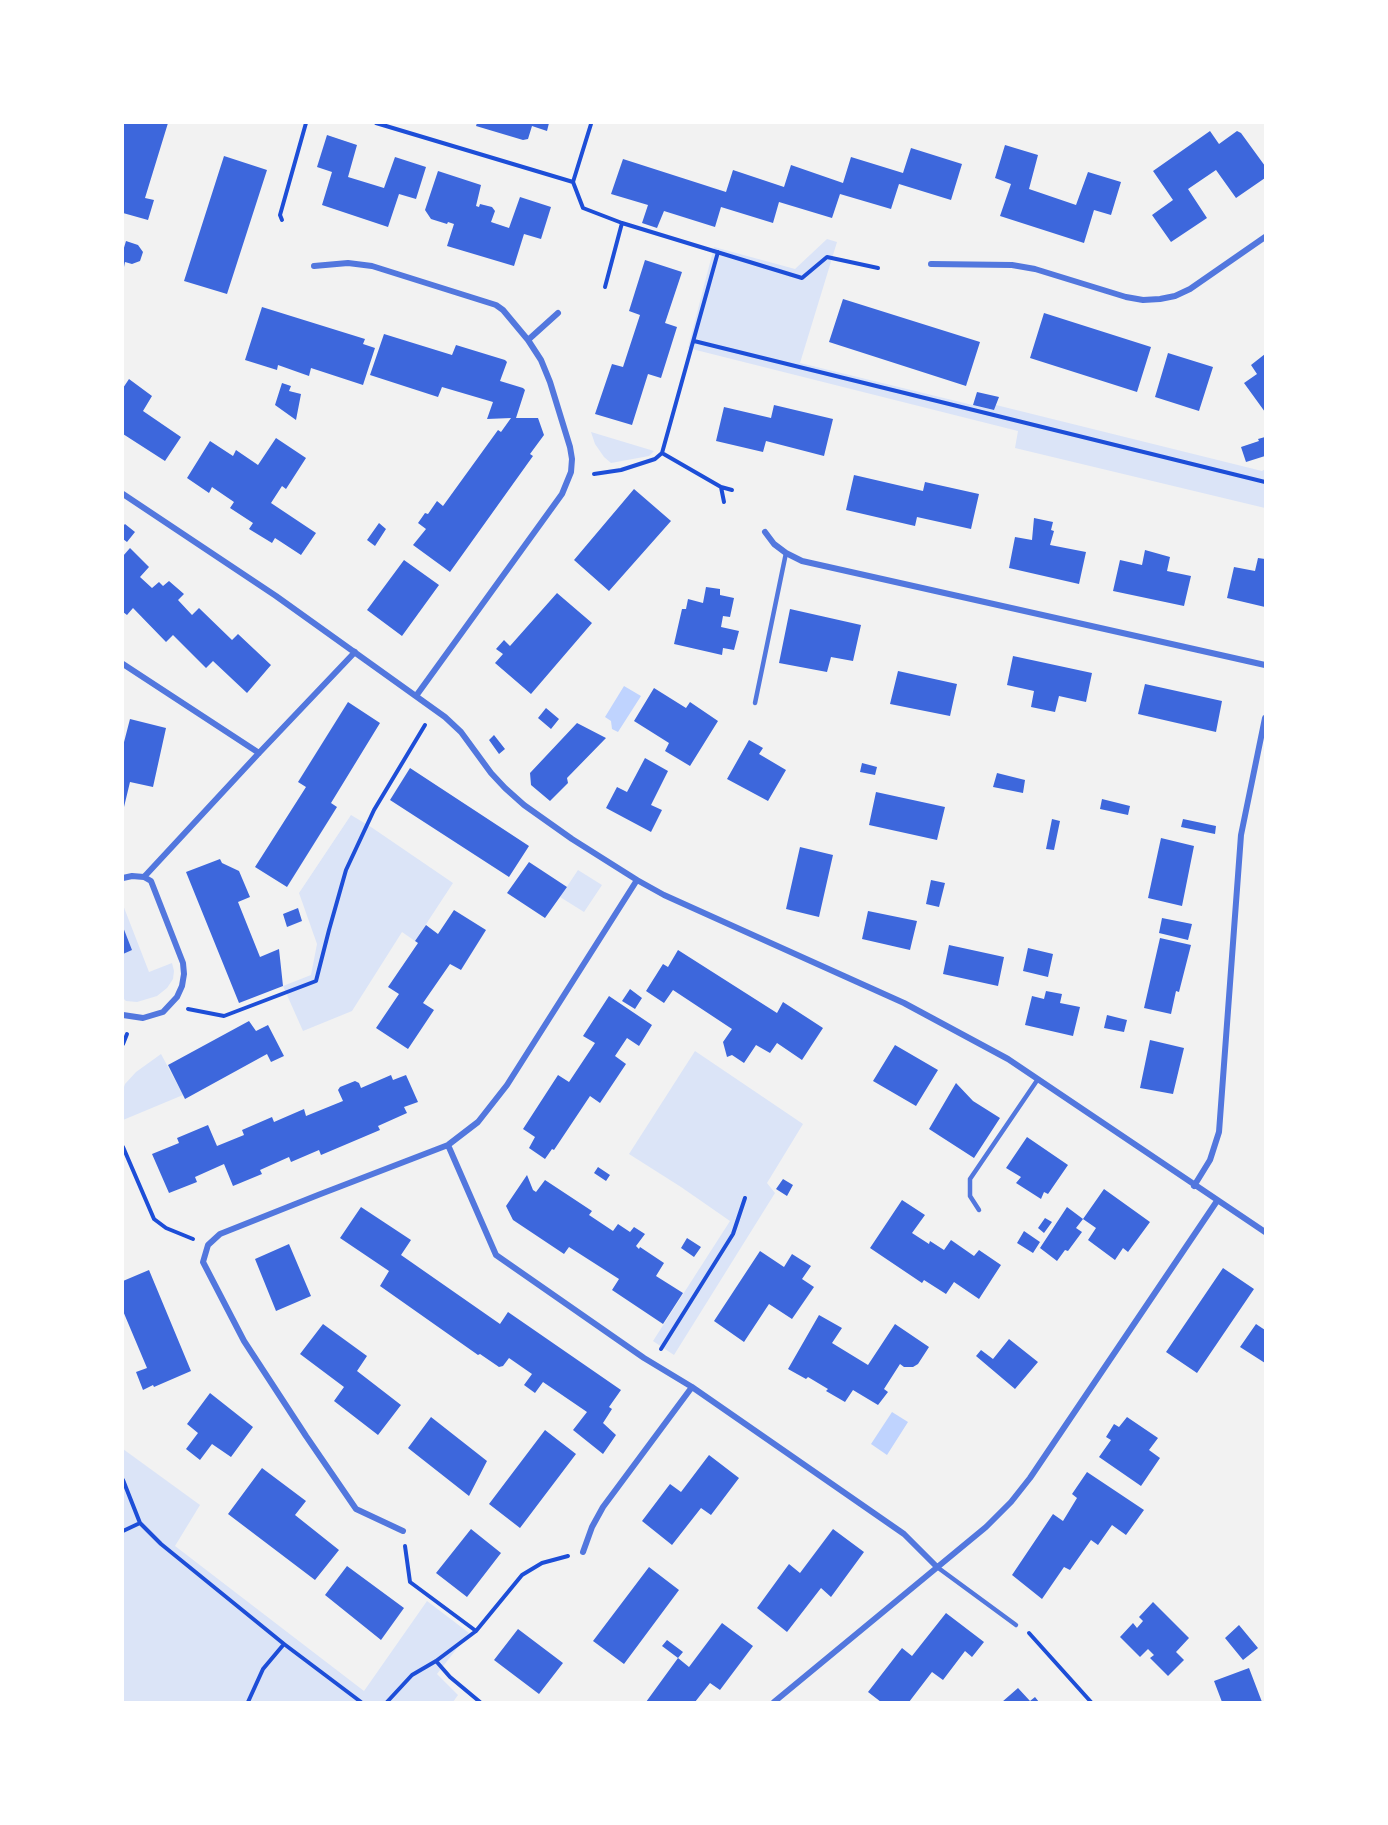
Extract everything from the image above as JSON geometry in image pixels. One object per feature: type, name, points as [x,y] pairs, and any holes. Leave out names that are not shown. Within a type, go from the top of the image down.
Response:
[{"type":"street","points":[[931,264],[1012,265],[1035,269],[1126,297],[1143,300],[1160,299],[1175,296],[1190,289],[1265,237]]},
{"type":"street","points":[[314,266],[348,263],[372,266],[495,305],[503,310],[541,360],[570,447],[572,459],[562,494],[416,696]]},
{"type":"street","points":[[528,340],[558,313]]},
{"type":"street","points":[[123,494],[267,590],[455,725],[491,773],[524,805],[572,839],[664,895],[904,1003],[1008,1059],[1265,1232]]},
{"type":"street","points":[[765,532],[774,544],[802,561],[1265,665]]},
{"type":"street","points":[[144,877],[355,652]]},
{"type":"street","points":[[123,664],[259,753]]},
{"type":"street","points":[[1194,1186],[1210,1160],[1219,1132],[1241,835],[1265,718]]},
{"type":"street","points":[[123,878],[144,877],[151,881],[183,963],[184,974],[182,986],[170,1006],[154,1016],[143,1018],[123,1015]]},
{"type":"street","points":[[403,1531],[356,1509],[306,1436],[244,1341],[203,1262],[208,1245],[220,1234],[448,1145],[478,1122],[507,1085],[637,880]]},
{"type":"street","points":[[448,1145],[496,1255],[904,1534],[937,1567]]},
{"type":"street","points":[[774,1702],[986,1527],[1011,1502],[1030,1478],[1217,1201]]},
{"type":"street","points":[[583,1552],[592,1527],[603,1507],[692,1387]]},
{"type":"lane","points":[[755,703],[786,553]]},
{"type":"lane","points":[[979,1210],[970,1196],[970,1179],[1038,1079]]},
{"type":"lane","points":[[937,1567],[1016,1625]]},
{"type":"path","points":[[282,220],[280,215],[306,123]]},
{"type":"path","points":[[376,123],[573,182]]},
{"type":"path","points":[[591,124],[573,182],[583,208],[622,223],[802,278],[827,257],[878,268]]},
{"type":"path","points":[[605,287],[622,223]]},
{"type":"path","points":[[594,474],[621,470],[655,459],[662,453],[718,252]]},
{"type":"path","points":[[694,341],[1265,482]]},
{"type":"path","points":[[662,453],[721,487],[732,490]]},
{"type":"path","points":[[721,487],[723,502]]},
{"type":"path","points":[[170,1006],[224,1016],[316,981],[346,870],[374,810],[424,726]]},
{"type":"path","points":[[123,1148],[154,1219],[166,1228],[208,1245]]},
{"type":"path","points":[[661,1350],[733,1234],[745,1198]]},
{"type":"path","points":[[123,1480],[140,1523],[160,1544],[284,1644],[361,1702]]},
{"type":"path","points":[[123,1531],[140,1523]]},
{"type":"path","points":[[387,1702],[412,1675],[476,1631],[522,1575],[542,1563],[583,1552]]},
{"type":"path","points":[[408,1568],[410,1582],[476,1631]]},
{"type":"path","points":[[1016,1625],[1024,1627],[1091,1702]]},
{"type":"path","points":[[248,1702],[263,1669],[284,1644]]},
{"type":"path","points":[[436,1660],[450,1677],[480,1702]]},
{"type":"path","points":[[346,1702],[353,1697]]},
{"type":"shaded area","points":[[827,239],[837,242],[800,363],[989,409],[994,410],[996,405],[1262,471],[1265,469],[1265,508],[1015,448],[1018,431],[688,348],[714,247],[795,269]]},
{"type":"shaded area","points":[[591,432],[654,451],[649,456],[611,463],[595,444]]},
{"type":"shaded area","points":[[351,815],[453,883],[415,941],[402,932],[352,1011],[303,1031],[283,986],[311,975],[317,944],[299,893]]},
{"type":"shaded area","points":[[578,870],[602,885],[584,912],[560,897]]},
{"type":"shaded area","points":[[123,905],[149,972],[172,963],[174,971],[173,979],[167,988],[157,996],[137,1002],[126,1001],[123,998]]},
{"type":"shaded area","points":[[695,1051],[803,1124],[767,1183],[775,1193],[674,1355],[653,1341],[730,1221],[629,1154]]},
{"type":"shaded area","points":[[161,1054],[183,1095],[123,1120],[125,1084],[136,1072]]},
{"type":"shaded area","points":[[123,1449],[200,1505],[175,1546],[364,1691],[427,1601],[469,1633],[437,1674],[458,1695],[453,1702],[123,1702]]},
{"type":"water","points":[[624,686],[641,696],[618,732],[612,729],[611,721],[605,717]]},
{"type":"water","points":[[892,1412],[908,1422],[887,1455],[871,1444]]},
{"type":"building","points":[[123,123],[168,123],[145,198],[154,200],[148,220],[123,213]]},
{"type":"building","points":[[477,123],[549,123],[547,131],[532,126],[528,139],[523,140],[476,126]]},
{"type":"building","points":[[1210,131],[1219,144],[1237,131],[1241,133],[1265,166],[1265,178],[1236,198],[1216,170],[1188,189],[1207,218],[1171,242],[1152,215],[1173,200],[1153,171]]},
{"type":"building","points":[[327,135],[357,145],[348,177],[384,188],[395,157],[426,167],[416,199],[399,194],[388,227],[322,205],[332,172],[317,167]]},
{"type":"building","points":[[1005,145],[1038,155],[1029,189],[1076,205],[1088,172],[1121,182],[1111,215],[1094,210],[1084,243],[1000,216],[1011,184],[995,178]]},
{"type":"building","points":[[911,148],[962,164],[951,200],[899,184],[891,209],[840,194],[832,218],[779,202],[773,223],[721,207],[715,227],[664,211],[657,228],[642,223],[648,205],[611,194],[623,159],[726,192],[733,170],[784,187],[791,165],[843,183],[851,157],[903,173]]},
{"type":"building","points":[[224,156],[267,170],[227,294],[184,281]]},
{"type":"building","points":[[438,171],[481,185],[476,206],[479,207],[480,204],[492,207],[495,211],[491,222],[509,228],[520,197],[551,207],[541,239],[524,234],[514,266],[447,246],[454,224],[431,219],[425,210]]},
{"type":"building","points":[[126,241],[138,245],[143,252],[140,261],[132,264],[125,262],[124,267],[123,251]]},
{"type":"building","points":[[645,260],[682,272],[665,323],[677,327],[661,378],[648,374],[632,425],[595,414],[612,364],[623,367],[640,315],[629,311]]},
{"type":"building","points":[[843,299],[980,342],[966,386],[829,342]]},
{"type":"building","points":[[262,307],[365,339],[363,344],[375,348],[363,385],[311,368],[309,376],[278,365],[277,370],[245,360]]},
{"type":"building","points":[[1044,313],[1151,347],[1137,392],[1030,358]]},
{"type":"building","points":[[384,334],[452,355],[456,345],[505,360],[507,362],[500,381],[525,390],[516,418],[538,418],[544,435],[530,454],[533,456],[450,572],[413,545],[426,529],[418,523],[437,501],[443,506],[498,430],[501,432],[511,418],[487,419],[493,402],[442,387],[438,397],[370,375]]},
{"type":"building","points":[[1168,353],[1213,367],[1199,411],[1155,397]]},
{"type":"building","points":[[1265,354],[1265,412],[1244,383],[1257,374],[1251,365]]},
{"type":"building","points":[[129,379],[152,396],[143,411],[181,437],[165,461],[123,434],[123,388]]},
{"type":"building","points":[[282,383],[291,386],[289,391],[301,394],[296,420],[275,405]]},
{"type":"building","points":[[977,392],[999,397],[994,410],[973,405]]},
{"type":"building","points":[[774,405],[833,419],[824,456],[766,441],[763,452],[716,441],[724,407],[771,418]]},
{"type":"building","points":[[1265,437],[1265,456],[1246,462],[1241,447]]},
{"type":"building","points":[[276,438],[306,458],[286,489],[282,486],[271,503],[316,533],[301,555],[275,538],[272,543],[249,529],[253,523],[230,508],[234,502],[212,487],[209,493],[187,478],[210,441],[233,456],[236,450],[258,465]]},
{"type":"building","points":[[854,475],[923,491],[925,482],[979,494],[971,529],[917,517],[915,526],[846,510]]},
{"type":"building","points":[[634,489],[671,521],[609,591],[574,560]]},
{"type":"building","points":[[1034,518],[1053,522],[1051,530],[1054,531],[1050,545],[1086,552],[1079,584],[1009,568],[1015,537],[1032,540]]},
{"type":"building","points":[[379,523],[386,529],[375,546],[367,540]]},
{"type":"building","points":[[125,524],[135,532],[127,542],[123,539]]},
{"type":"building","points":[[130,548],[149,567],[140,577],[152,588],[159,582],[163,586],[169,581],[184,594],[178,600],[192,615],[199,608],[232,640],[238,634],[271,665],[247,693],[213,661],[206,668],[173,635],[166,642],[133,608],[127,615],[123,612],[123,556]]},
{"type":"building","points":[[1145,550],[1170,557],[1167,571],[1191,576],[1184,606],[1113,591],[1120,560],[1142,565]]},
{"type":"building","points":[[1258,558],[1265,559],[1265,607],[1227,598],[1234,567],[1255,571]]},
{"type":"building","points":[[404,560],[439,585],[402,636],[367,610]]},
{"type":"building","points":[[706,587],[720,589],[720,595],[734,598],[730,617],[723,616],[721,627],[739,631],[734,650],[723,648],[722,655],[674,644],[682,609],[686,609],[688,599],[703,603]]},
{"type":"building","points":[[557,593],[592,623],[531,694],[495,663],[503,654],[496,649],[504,640],[510,646]]},
{"type":"building","points":[[790,609],[861,625],[853,661],[831,657],[827,672],[779,663]]},
{"type":"building","points":[[1013,656],[1092,673],[1086,702],[1059,696],[1055,712],[1031,707],[1034,691],[1007,685]]},
{"type":"building","points":[[898,671],[957,684],[950,716],[890,704]]},
{"type":"building","points":[[1145,684],[1222,701],[1216,732],[1138,714]]},
{"type":"building","points":[[654,688],[686,708],[690,702],[718,721],[690,766],[665,751],[669,743],[634,721]]},
{"type":"building","points":[[348,702],[380,723],[331,803],[337,807],[287,887],[255,867],[306,787],[298,782]]},
{"type":"building","points":[[546,708],[559,719],[551,729],[538,718]]},
{"type":"building","points":[[130,719],[166,728],[153,787],[130,782],[124,807],[123,746]]},
{"type":"building","points":[[577,723],[606,738],[567,778],[568,783],[550,801],[531,785],[530,773]]},
{"type":"building","points":[[494,735],[505,749],[499,754],[489,740]]},
{"type":"building","points":[[749,740],[763,748],[759,754],[786,770],[768,801],[727,779]]},
{"type":"building","points":[[645,758],[668,771],[651,805],[662,810],[651,832],[606,808],[617,787],[627,792]]},
{"type":"building","points":[[862,763],[877,767],[875,775],[860,772]]},
{"type":"building","points":[[410,768],[529,846],[509,877],[390,800]]},
{"type":"building","points":[[997,773],[1025,780],[1023,793],[993,787]]},
{"type":"building","points":[[876,792],[945,807],[937,840],[869,825]]},
{"type":"building","points":[[1102,799],[1130,806],[1128,815],[1100,809]]},
{"type":"building","points":[[1052,819],[1060,821],[1054,850],[1046,849]]},
{"type":"building","points":[[1183,819],[1216,826],[1215,834],[1181,827]]},
{"type":"building","points":[[1161,838],[1194,846],[1182,906],[1148,898]]},
{"type":"building","points":[[800,847],[833,855],[819,917],[786,909]]},
{"type":"building","points":[[220,859],[222,863],[239,871],[250,897],[238,902],[260,957],[279,949],[283,986],[239,1003],[186,872]]},
{"type":"building","points":[[529,862],[567,887],[545,918],[507,893]]},
{"type":"building","points":[[931,880],[945,883],[939,907],[926,904]]},
{"type":"building","points":[[298,908],[302,921],[287,927],[283,914]]},
{"type":"building","points":[[454,910],[486,930],[461,970],[450,964],[423,1003],[434,1010],[408,1049],[376,1028],[399,994],[388,987],[418,943],[415,941],[426,925],[438,934]]},
{"type":"building","points":[[868,911],[917,921],[910,950],[862,939]]},
{"type":"building","points":[[1162,918],[1192,924],[1188,940],[1159,933]]},
{"type":"building","points":[[123,927],[132,950],[123,954]]},
{"type":"building","points":[[1160,938],[1191,945],[1171,1014],[1144,1008]]},
{"type":"building","points":[[949,945],[1004,957],[998,986],[943,974]]},
{"type":"building","points":[[1028,948],[1053,954],[1048,977],[1023,971]]},
{"type":"building","points":[[678,950],[777,1013],[783,1002],[823,1028],[802,1060],[777,1043],[770,1053],[756,1045],[744,1063],[732,1055],[727,1057],[723,1042],[732,1029],[673,990],[664,1003],[646,991],[663,964],[668,967]]},
{"type":"building","points":[[630,989],[642,998],[635,1009],[622,1001]]},
{"type":"building","points":[[1046,991],[1062,994],[1060,1003],[1080,1007],[1073,1036],[1025,1025],[1032,996],[1044,999]]},
{"type":"building","points":[[609,996],[652,1025],[639,1046],[627,1038],[615,1056],[626,1064],[600,1103],[590,1096],[554,1150],[552,1149],[545,1159],[529,1148],[535,1137],[523,1129],[558,1075],[569,1082],[595,1043],[583,1036]]},
{"type":"building","points":[[1107,1015],[1127,1020],[1124,1032],[1104,1028]]},
{"type":"building","points":[[249,1021],[256,1031],[268,1025],[284,1056],[271,1062],[267,1054],[185,1099],[168,1065]]},
{"type":"building","points":[[1150,1040],[1184,1048],[1173,1094],[1140,1088]]},
{"type":"building","points":[[895,1045],[938,1070],[916,1106],[873,1081]]},
{"type":"building","points":[[391,1075],[393,1080],[406,1075],[418,1102],[404,1107],[407,1113],[378,1126],[380,1130],[321,1155],[319,1150],[291,1162],[289,1157],[260,1170],[262,1174],[233,1186],[224,1164],[195,1177],[197,1182],[169,1193],[152,1154],[179,1143],[177,1138],[208,1125],[217,1146],[244,1135],[242,1130],[272,1117],[274,1122],[304,1109],[306,1116],[343,1101],[338,1090],[340,1087],[355,1081],[361,1088]]},
{"type":"building","points":[[956,1083],[973,1101],[1000,1118],[974,1158],[929,1129]]},
{"type":"building","points":[[1027,1137],[1068,1165],[1048,1194],[1044,1192],[1041,1199],[1016,1183],[1021,1177],[1006,1168]]},
{"type":"building","points":[[598,1167],[610,1175],[606,1181],[594,1173]]},
{"type":"building","points":[[527,1175],[536,1192],[545,1180],[592,1211],[589,1215],[613,1231],[618,1224],[630,1232],[634,1227],[645,1234],[636,1246],[664,1263],[656,1276],[683,1293],[663,1324],[612,1290],[619,1279],[569,1247],[564,1254],[513,1220],[506,1206]]},
{"type":"building","points":[[783,1179],[793,1185],[787,1196],[776,1189]]},
{"type":"building","points":[[1104,1189],[1150,1222],[1128,1252],[1123,1248],[1115,1260],[1088,1240],[1096,1228],[1083,1219]]},
{"type":"building","points":[[902,1200],[925,1215],[912,1233],[944,1250],[951,1240],[974,1256],[979,1250],[1001,1265],[979,1299],[954,1282],[946,1294],[924,1280],[922,1283],[870,1248]]},
{"type":"building","points":[[361,1207],[411,1240],[401,1255],[500,1324],[508,1312],[621,1390],[609,1407],[612,1409],[603,1423],[616,1435],[603,1454],[573,1430],[587,1412],[543,1382],[535,1393],[524,1385],[532,1374],[509,1358],[503,1366],[499,1367],[480,1354],[478,1355],[380,1286],[389,1271],[340,1238]]},
{"type":"building","points":[[1067,1207],[1083,1219],[1076,1228],[1082,1232],[1068,1251],[1065,1250],[1057,1261],[1040,1248]]},
{"type":"building","points":[[1045,1218],[1052,1222],[1044,1233],[1038,1228]]},
{"type":"building","points":[[1024,1231],[1040,1242],[1033,1253],[1017,1243]]},
{"type":"building","points":[[687,1238],[701,1247],[694,1257],[681,1248]]},
{"type":"building","points":[[289,1244],[311,1296],[276,1311],[255,1259]]},
{"type":"building","points":[[760,1251],[784,1267],[792,1254],[811,1266],[802,1279],[814,1287],[792,1319],[769,1304],[744,1342],[714,1321]]},
{"type":"building","points":[[1223,1268],[1254,1289],[1197,1373],[1166,1352]]},
{"type":"building","points":[[149,1270],[191,1371],[143,1390],[136,1372],[147,1368],[123,1311],[123,1281]]},
{"type":"building","points":[[819,1315],[842,1328],[832,1343],[868,1365],[895,1324],[929,1347],[918,1364],[913,1367],[904,1367],[900,1364],[884,1389],[888,1392],[878,1405],[853,1390],[845,1402],[808,1377],[806,1379],[788,1369]]},
{"type":"building","points":[[323,1324],[367,1356],[357,1371],[401,1405],[378,1435],[334,1401],[344,1387],[300,1354]]},
{"type":"building","points":[[1256,1324],[1265,1330],[1265,1363],[1240,1347]]},
{"type":"building","points":[[1009,1339],[1038,1362],[1015,1389],[976,1356],[981,1350],[993,1359]]},
{"type":"building","points":[[210,1393],[253,1427],[231,1457],[212,1444],[200,1460],[186,1449],[198,1433],[187,1424]]},
{"type":"building","points":[[431,1417],[487,1461],[469,1496],[408,1448]]},
{"type":"building","points":[[1127,1417],[1158,1438],[1149,1450],[1160,1458],[1141,1486],[1099,1457],[1111,1440],[1106,1437],[1114,1424],[1119,1427]]},
{"type":"building","points":[[545,1430],[576,1454],[520,1528],[489,1504]]},
{"type":"building","points":[[709,1455],[739,1478],[711,1515],[701,1508],[672,1545],[642,1521],[670,1484],[681,1492]]},
{"type":"building","points":[[262,1468],[306,1501],[295,1515],[339,1550],[315,1580],[228,1514]]},
{"type":"building","points":[[1087,1472],[1144,1510],[1126,1535],[1112,1525],[1098,1545],[1091,1540],[1070,1570],[1064,1567],[1042,1599],[1012,1575],[1053,1514],[1063,1521],[1077,1498],[1072,1494]]},
{"type":"building","points":[[471,1529],[501,1553],[467,1597],[436,1573]]},
{"type":"building","points":[[833,1529],[864,1552],[831,1597],[821,1588],[787,1632],[757,1608],[789,1564],[800,1573]]},
{"type":"building","points":[[347,1566],[404,1608],[381,1640],[325,1595]]},
{"type":"building","points":[[649,1567],[679,1590],[624,1664],[593,1641]]},
{"type":"building","points":[[1153,1602],[1189,1638],[1176,1652],[1184,1660],[1168,1676],[1150,1658],[1154,1655],[1148,1649],[1140,1657],[1120,1637],[1133,1623],[1137,1628],[1143,1621],[1139,1617]]},
{"type":"building","points":[[946,1613],[984,1642],[972,1657],[965,1651],[943,1680],[932,1672],[909,1702],[881,1702],[868,1692],[902,1648],[912,1656]]},
{"type":"building","points":[[722,1623],[753,1646],[720,1690],[710,1683],[695,1702],[646,1702],[678,1658],[689,1667]]},
{"type":"building","points":[[1239,1625],[1258,1648],[1243,1660],[1225,1638]]},
{"type":"building","points":[[518,1629],[563,1663],[539,1694],[494,1660]]},
{"type":"building","points":[[667,1640],[683,1652],[678,1658],[662,1646]]},
{"type":"building","points":[[1249,1668],[1262,1702],[1222,1702],[1214,1681]]},
{"type":"building","points":[[1018,1688],[1030,1701],[1035,1697],[1039,1702],[1002,1702]]}]
